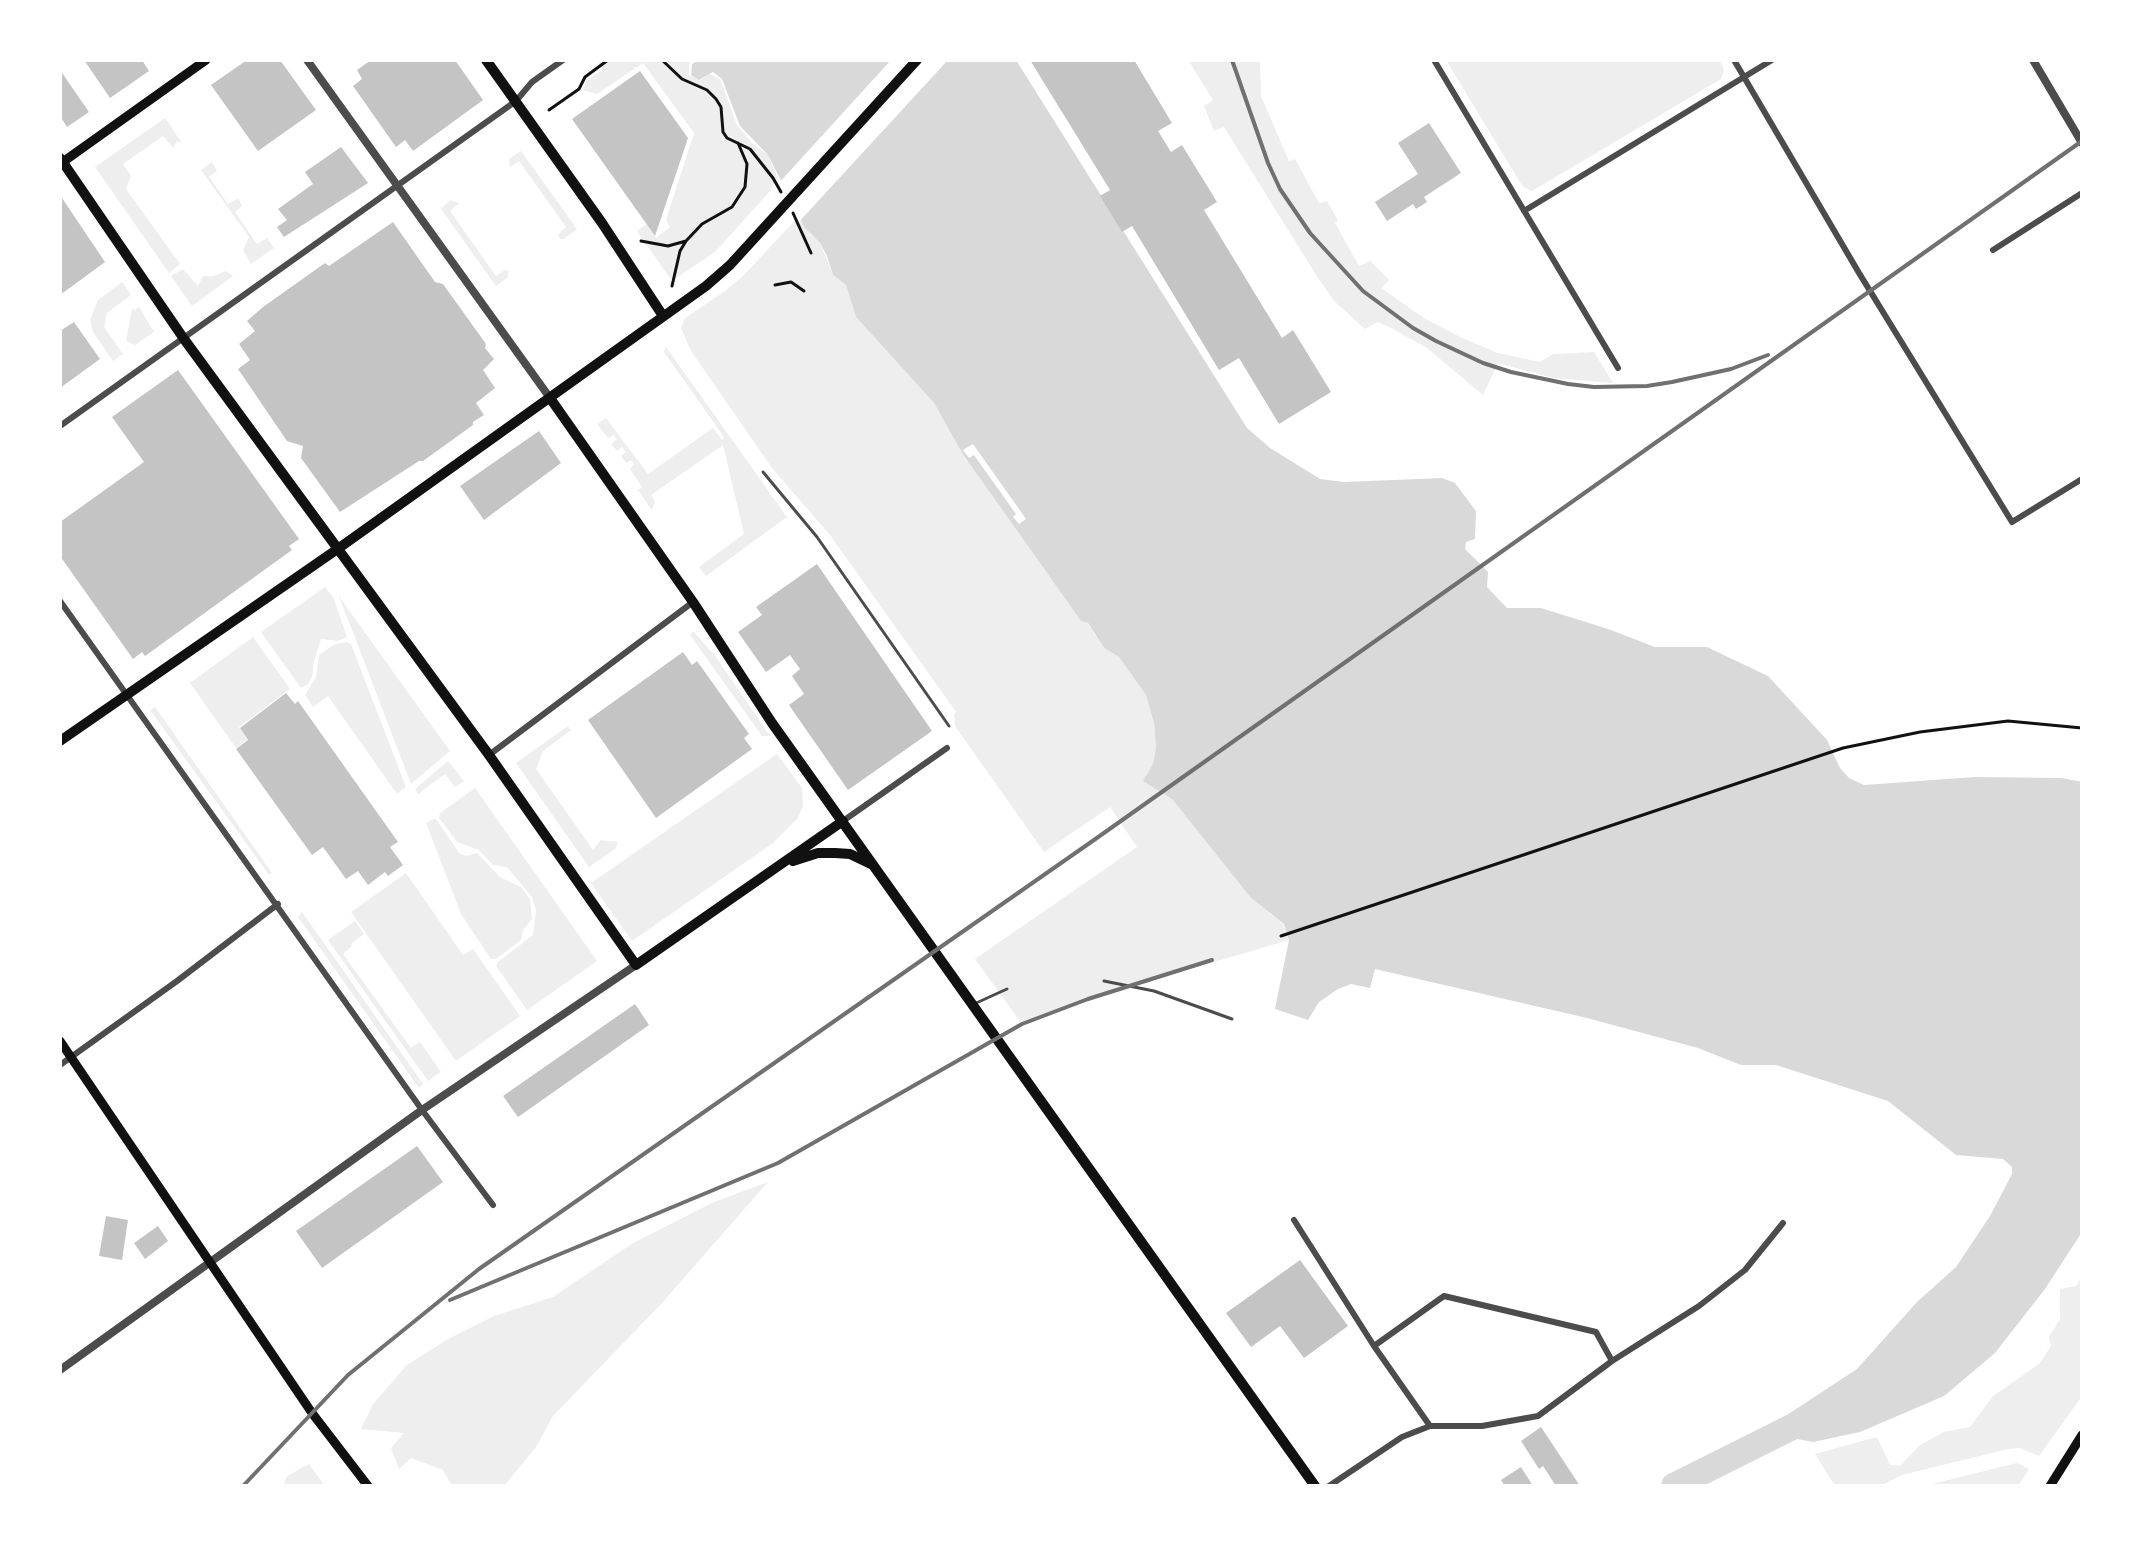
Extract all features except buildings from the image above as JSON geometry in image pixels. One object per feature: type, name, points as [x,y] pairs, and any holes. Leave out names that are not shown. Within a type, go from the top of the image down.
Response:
[{"type":"main road","points":[[206,60],[61,161],[184,339],[489,755],[636,965],[843,821]]},
{"type":"main road","points":[[486,60],[663,316]]},
{"type":"main road","points":[[60,741],[339,548],[706,286],[730,265],[917,60]]},
{"type":"main road","points":[[550,398],[693,602],[772,723],[1315,1486]]},
{"type":"main road","points":[[783,864],[818,853],[835,853],[850,854],[876,867]]},
{"type":"main road","points":[[60,1041],[312,1413],[368,1486]]},
{"type":"main road","points":[[2050,1486],[2082,1435]]},
{"type":"street","points":[[307,60],[550,398]]},
{"type":"street","points":[[60,426],[516,101],[532,82],[563,60]]},
{"type":"street","points":[[1434,60],[1618,368]]},
{"type":"street","points":[[1734,60],[1859,273],[2012,522],[2082,479]]},
{"type":"street","points":[[1524,211],[1772,60]]},
{"type":"street","points":[[2033,60],[2082,143]]},
{"type":"street","points":[[1993,250],[2082,193]]},
{"type":"street","points":[[60,601],[493,1205]]},
{"type":"street","points":[[489,755],[693,602]]},
{"type":"street","points":[[843,821],[947,748]]},
{"type":"street","points":[[60,1065],[278,904]]},
{"type":"street","points":[[60,1370],[422,1110],[636,965]]},
{"type":"street","points":[[1294,1220],[1374,1346],[1430,1426]]},
{"type":"street","points":[[1329,1486],[1402,1437],[1430,1426],[1482,1426],[1538,1416],[1612,1361],[1699,1306],[1745,1270],[1783,1223]]},
{"type":"street","points":[[1374,1346],[1444,1296],[1596,1332],[1612,1361]]},
{"type":"lane","points":[[763,472],[817,537],[949,726]]},
{"type":"lane","points":[[1104,981],[1154,991],[1232,1019]]},
{"type":"lane","points":[[974,1004],[1007,989]]},
{"type":"path","points":[[549,110],[579,89],[585,77],[608,60]]},
{"type":"path","points":[[662,60],[682,79],[707,90],[716,99],[721,107],[723,132],[732,142],[750,149],[773,178],[806,237],[811,253]]},
{"type":"path","points":[[672,286],[680,251],[686,241],[702,224],[732,207],[745,187],[747,164],[738,143]]},
{"type":"path","points":[[641,241],[668,246],[686,241]]},
{"type":"path","points":[[775,285],[791,282],[804,291]]},
{"type":"path","points":[[1281,936],[1838,750],[1908,734],[2008,721],[2082,728]]},
{"type":"shaded area","points":[[597,60],[693,60],[689,65],[689,75],[700,80],[710,74],[720,79],[737,125],[752,143],[768,155],[777,177],[770,191],[715,252],[672,281],[637,231],[646,224],[656,238],[670,227],[666,220],[694,133],[643,63],[597,94],[583,90],[587,79],[603,70]]},
{"type":"shaded area","points":[[698,60],[1016,60],[1247,428],[1270,448],[1320,479],[1344,482],[1442,478],[1455,483],[1476,511],[1475,539],[1466,542],[1465,549],[1488,572],[1487,587],[1507,608],[1541,608],[1655,647],[1707,647],[1768,676],[1827,740],[1840,768],[1849,778],[1864,785],[1975,777],[2062,778],[2082,782],[2082,1232],[2045,1289],[1995,1353],[1944,1396],[1860,1432],[1813,1442],[1761,1432],[1857,1369],[1917,1302],[1956,1267],[1990,1216],[2012,1174],[2012,1167],[2003,1159],[1956,1155],[1888,1101],[1776,1065],[1741,1065],[1698,1048],[1587,1018],[1375,969],[1370,988],[1351,984],[1338,989],[1319,1002],[1308,1020],[1275,1009],[1289,940],[1284,924],[1251,898],[1172,799],[1143,781],[1153,764],[1156,748],[1154,723],[1146,695],[1119,657],[1104,648],[1088,623],[1081,621],[962,453],[934,403],[856,317],[846,285],[833,275],[820,243],[805,228],[768,155],[740,126],[722,79],[713,72],[699,80],[691,75],[692,64]]},
{"type":"shaded area","points":[[1188,60],[1260,60],[1261,96],[1289,161],[1295,159],[1319,203],[1327,201],[1338,220],[1335,223],[1359,266],[1370,261],[1389,280],[1381,288],[1424,318],[1498,353],[1540,362],[1553,354],[1594,352],[1613,383],[1553,378],[1498,363],[1483,395],[1427,348],[1378,322],[1365,329],[1335,302],[1318,278],[1224,127],[1214,131],[1204,106],[1213,100]]},
{"type":"shaded area","points":[[1446,60],[1720,60],[1724,71],[1721,79],[1532,191],[1523,187]]},
{"type":"shaded area","points":[[165,118],[182,143],[177,141],[173,148],[163,136],[123,164],[131,176],[126,189],[180,264],[169,273],[95,167]]},
{"type":"shaded area","points":[[521,151],[577,229],[564,239],[558,235],[566,227],[519,161],[510,167],[509,159]]},
{"type":"shaded area","points":[[212,162],[217,171],[209,177],[228,204],[238,198],[242,206],[235,212],[257,244],[267,238],[274,248],[251,264],[243,250],[249,237],[201,170]]},
{"type":"shaded area","points":[[450,200],[459,203],[450,211],[496,276],[509,271],[507,278],[496,286],[441,209]]},
{"type":"shaded area","points":[[799,216],[809,233],[820,243],[833,275],[846,285],[856,317],[934,403],[962,453],[1081,621],[1087,623],[1104,648],[1119,657],[1146,695],[1154,723],[1156,748],[1153,764],[1144,781],[1172,799],[1251,898],[1283,924],[1289,940],[1088,999],[1022,1024],[975,959],[1137,847],[1110,807],[1044,852],[955,726],[956,712],[830,535],[772,468],[691,351],[681,328],[685,318],[744,275]]},
{"type":"shaded area","points":[[183,269],[198,286],[203,276],[226,271],[233,276],[192,306],[171,276]]},
{"type":"shaded area","points":[[122,282],[131,295],[107,313],[104,327],[123,354],[113,361],[93,332],[90,320],[98,300]]},
{"type":"shaded area","points":[[139,307],[154,332],[135,345],[126,341],[132,309]]},
{"type":"shaded area","points":[[666,347],[787,517],[706,576],[699,567],[744,534],[723,445],[651,495],[655,502],[652,510],[638,490],[642,487],[630,469],[634,464],[631,460],[626,463],[621,456],[626,452],[622,447],[617,451],[611,444],[617,439],[613,435],[608,438],[597,424],[606,418],[648,474],[713,428],[722,440],[724,437],[664,352]]},
{"type":"shaded area","points":[[325,587],[333,597],[347,637],[337,641],[321,639],[312,677],[301,688],[261,632]]},
{"type":"shaded area","points":[[338,595],[450,751],[411,784],[351,627]]},
{"type":"shaded area","points":[[693,631],[716,657],[770,736],[762,736],[690,635]]},
{"type":"shaded area","points":[[253,637],[290,689],[239,727],[247,740],[236,748],[190,683]]},
{"type":"shaded area","points":[[351,644],[406,787],[397,794],[328,696],[313,707],[305,695],[316,677],[319,655],[333,645]]},
{"type":"shaded area","points":[[155,707],[272,873],[269,875],[150,710]]},
{"type":"shaded area","points":[[568,726],[571,730],[543,751],[536,769],[593,850],[601,840],[618,842],[615,849],[589,867],[516,763]]},
{"type":"shaded area","points":[[777,754],[802,788],[803,807],[797,819],[773,843],[632,941],[591,883]]},
{"type":"shaded area","points":[[448,761],[464,781],[455,787],[445,774],[418,794],[415,789]]},
{"type":"shaded area","points":[[475,788],[597,961],[527,1010],[496,966],[533,935],[536,910],[532,897],[507,867],[493,865],[479,850],[457,842],[439,818],[440,813]]},
{"type":"shaded area","points":[[433,819],[460,854],[467,856],[477,853],[500,877],[521,887],[530,899],[532,919],[523,930],[521,940],[496,959],[491,959],[461,914],[426,823]]},
{"type":"shaded area","points":[[406,873],[463,955],[473,949],[520,1016],[456,1061],[351,912]]},
{"type":"shaded area","points":[[302,912],[423,1084],[419,1088],[298,917]]},
{"type":"shaded area","points":[[355,921],[364,934],[343,954],[411,1048],[420,1042],[441,1072],[428,1081],[328,940]]},
{"type":"shaded area","points":[[768,1182],[662,1303],[553,1416],[536,1447],[504,1486],[452,1486],[443,1470],[411,1458],[399,1469],[391,1448],[404,1433],[361,1429],[373,1404],[407,1365],[448,1339],[494,1316],[553,1297],[633,1243],[714,1202]]},
{"type":"shaded area","points":[[2082,1276],[2082,1396],[2039,1456],[2020,1448],[2008,1449],[1902,1475],[1880,1486],[1835,1486],[1815,1454],[1877,1437],[1890,1465],[1900,1466],[1920,1445],[1944,1432],[1970,1427],[1993,1396],[2039,1364],[2051,1346],[2049,1337],[2060,1319],[2060,1289],[2076,1286]]},
{"type":"shaded area","points":[[2017,1463],[2029,1469],[2018,1486],[1924,1486]]},
{"type":"shaded area","points":[[309,1464],[325,1486],[283,1486],[287,1476]]},
{"type":"pier","points":[[891,60],[948,60],[798,223],[778,184]]},
{"type":"pier","points":[[973,444],[1026,519],[1019,524],[1013,517],[1016,514],[974,455],[969,458],[963,450]]},
{"type":"waterway","points":[[1674,1486],[1806,1420]]},
{"type":"railway","points":[[1232,60],[1268,163],[1280,189],[1310,233],[1363,291],[1436,341],[1511,372],[1594,387],[1672,382],[1731,369],[1768,355]]},
{"type":"railway","points":[[243,1486],[348,1375],[479,1269],[1094,840],[2082,141]]},
{"type":"railway","points":[[450,1300],[778,1163],[1022,1024],[1088,999],[1212,960]]}]
